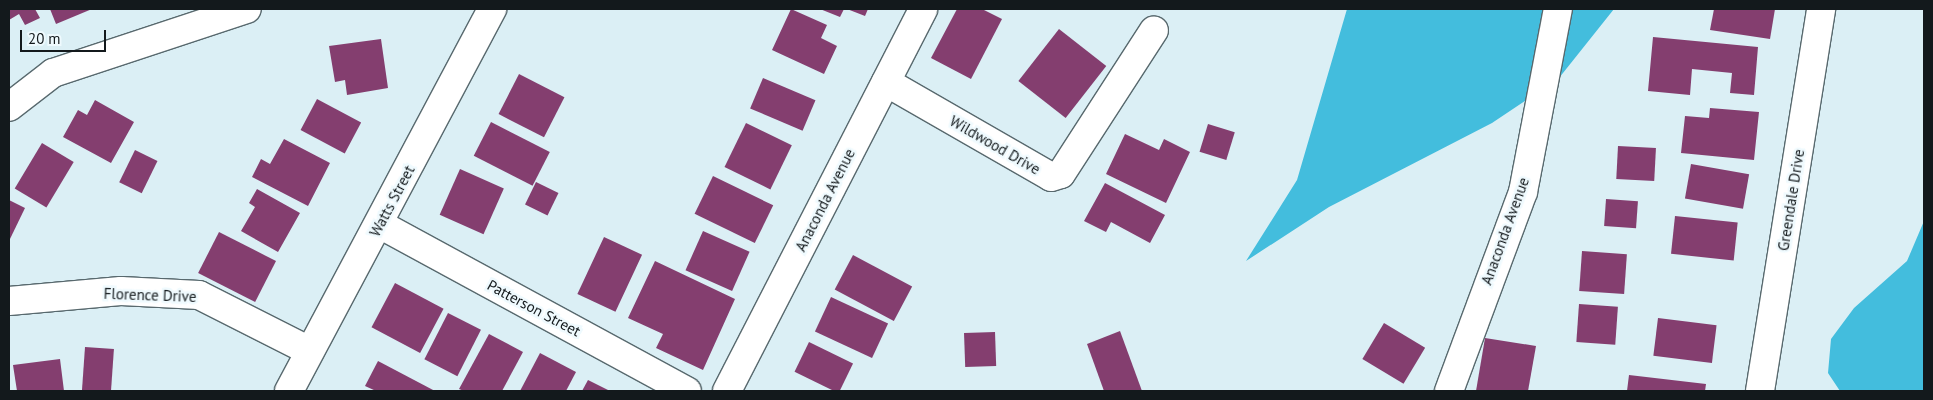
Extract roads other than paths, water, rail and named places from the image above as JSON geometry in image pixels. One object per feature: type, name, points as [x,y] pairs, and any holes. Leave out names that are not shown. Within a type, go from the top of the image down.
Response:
[{"type":"street","points":[[9,107],[53,73],[247,9]]},
{"type":"street","name":"Anaconda Avenue","points":[[727,391],[923,9]]},
{"type":"street","name":"Anaconda Avenue","points":[[1449,391],[1523,192],[1558,9]]},
{"type":"street","name":"Greendale Drive","points":[[1760,391],[1822,9]]},
{"type":"street","name":"Watts Street","points":[[289,391],[381,225],[484,11]]},
{"type":"street","name":"Wildwood Drive","points":[[886,82],[1051,177],[1061,174],[1154,30]]},
{"type":"street","name":"Patterson Street","points":[[381,225],[687,391]]},
{"type":"street","name":"Florence Drive","points":[[9,301],[121,291],[199,295],[310,352]]}]
